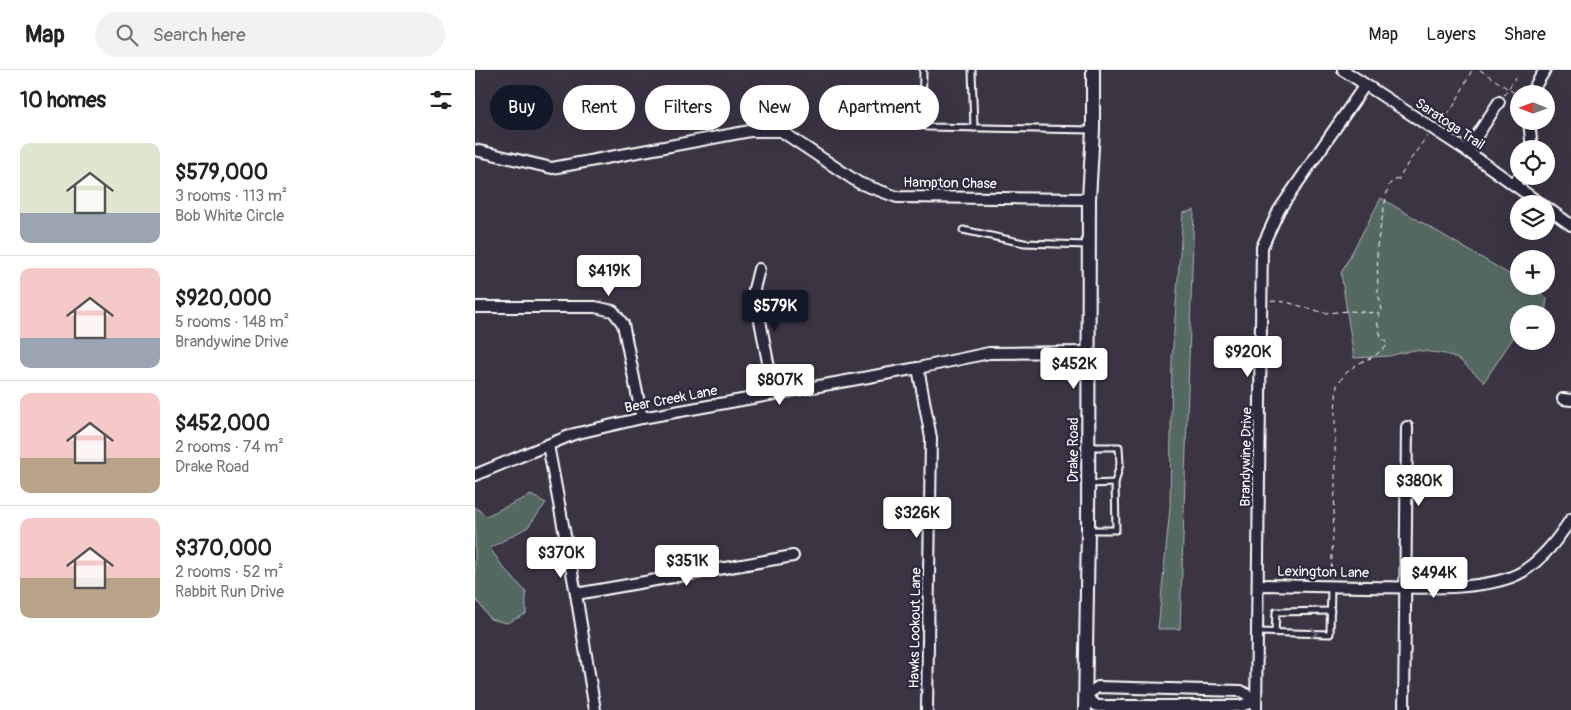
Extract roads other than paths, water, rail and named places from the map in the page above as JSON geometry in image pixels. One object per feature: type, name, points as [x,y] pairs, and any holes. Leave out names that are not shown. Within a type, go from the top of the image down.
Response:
[{"type":"street","name":"Drake Road","points":[[1085,710],[1088,530],[1089,199],[1093,130],[1093,70]]},
{"type":"street","name":"Saratoga Trail","points":[[1343,70],[1467,151],[1510,176]]},
{"type":"street","points":[[1536,85],[1545,70]]},
{"type":"street","name":"Brandywine Drive","points":[[1256,705],[1262,247],[1279,210],[1365,85]]},
{"type":"street","points":[[1467,151],[1499,102]]},
{"type":"street","name":"Hampton Chase","points":[[475,150],[553,168],[750,130],[781,131],[859,183],[897,197],[1089,199]]},
{"type":"street","name":"Saratoga Trail","points":[[1521,185],[1532,195]]},
{"type":"street","points":[[1555,213],[1571,225]]},
{"type":"street","points":[[759,269],[754,289],[774,394]]},
{"type":"street","points":[[475,307],[595,307],[613,311],[623,324],[642,418]]},
{"type":"street","name":"Bear Creek Lane","points":[[475,475],[574,434],[642,418],[989,353],[1088,352]]},
{"type":"street","name":"Hawks Lookout Lane","points":[[917,368],[931,438],[927,710]]},
{"type":"street","points":[[1404,710],[1407,427]]},
{"type":"street","points":[[548,445],[576,594],[595,710]]},
{"type":"street","name":"Lexington Lane","points":[[1258,585],[1471,586],[1498,581],[1522,572],[1546,553],[1571,519]]},
{"type":"street","points":[[576,594],[793,556]]},
{"type":"street","points":[[1098,687],[1241,691],[1256,705],[1097,706],[1085,696],[1098,687]]},
{"type":"lane","points":[[923,70],[922,124],[927,127],[1093,130]]},
{"type":"lane","points":[[972,70],[974,128]]},
{"type":"lane","points":[[963,230],[1024,243],[1089,245]]},
{"type":"lane","points":[[1088,447],[1119,447],[1120,464],[1115,483],[1116,530],[1088,530]]},
{"type":"lane","points":[[1088,484],[1115,483]]},
{"type":"lane","points":[[1257,632],[1331,634],[1331,586]]},
{"type":"lane","points":[[1275,632],[1276,612],[1331,611]]}]
